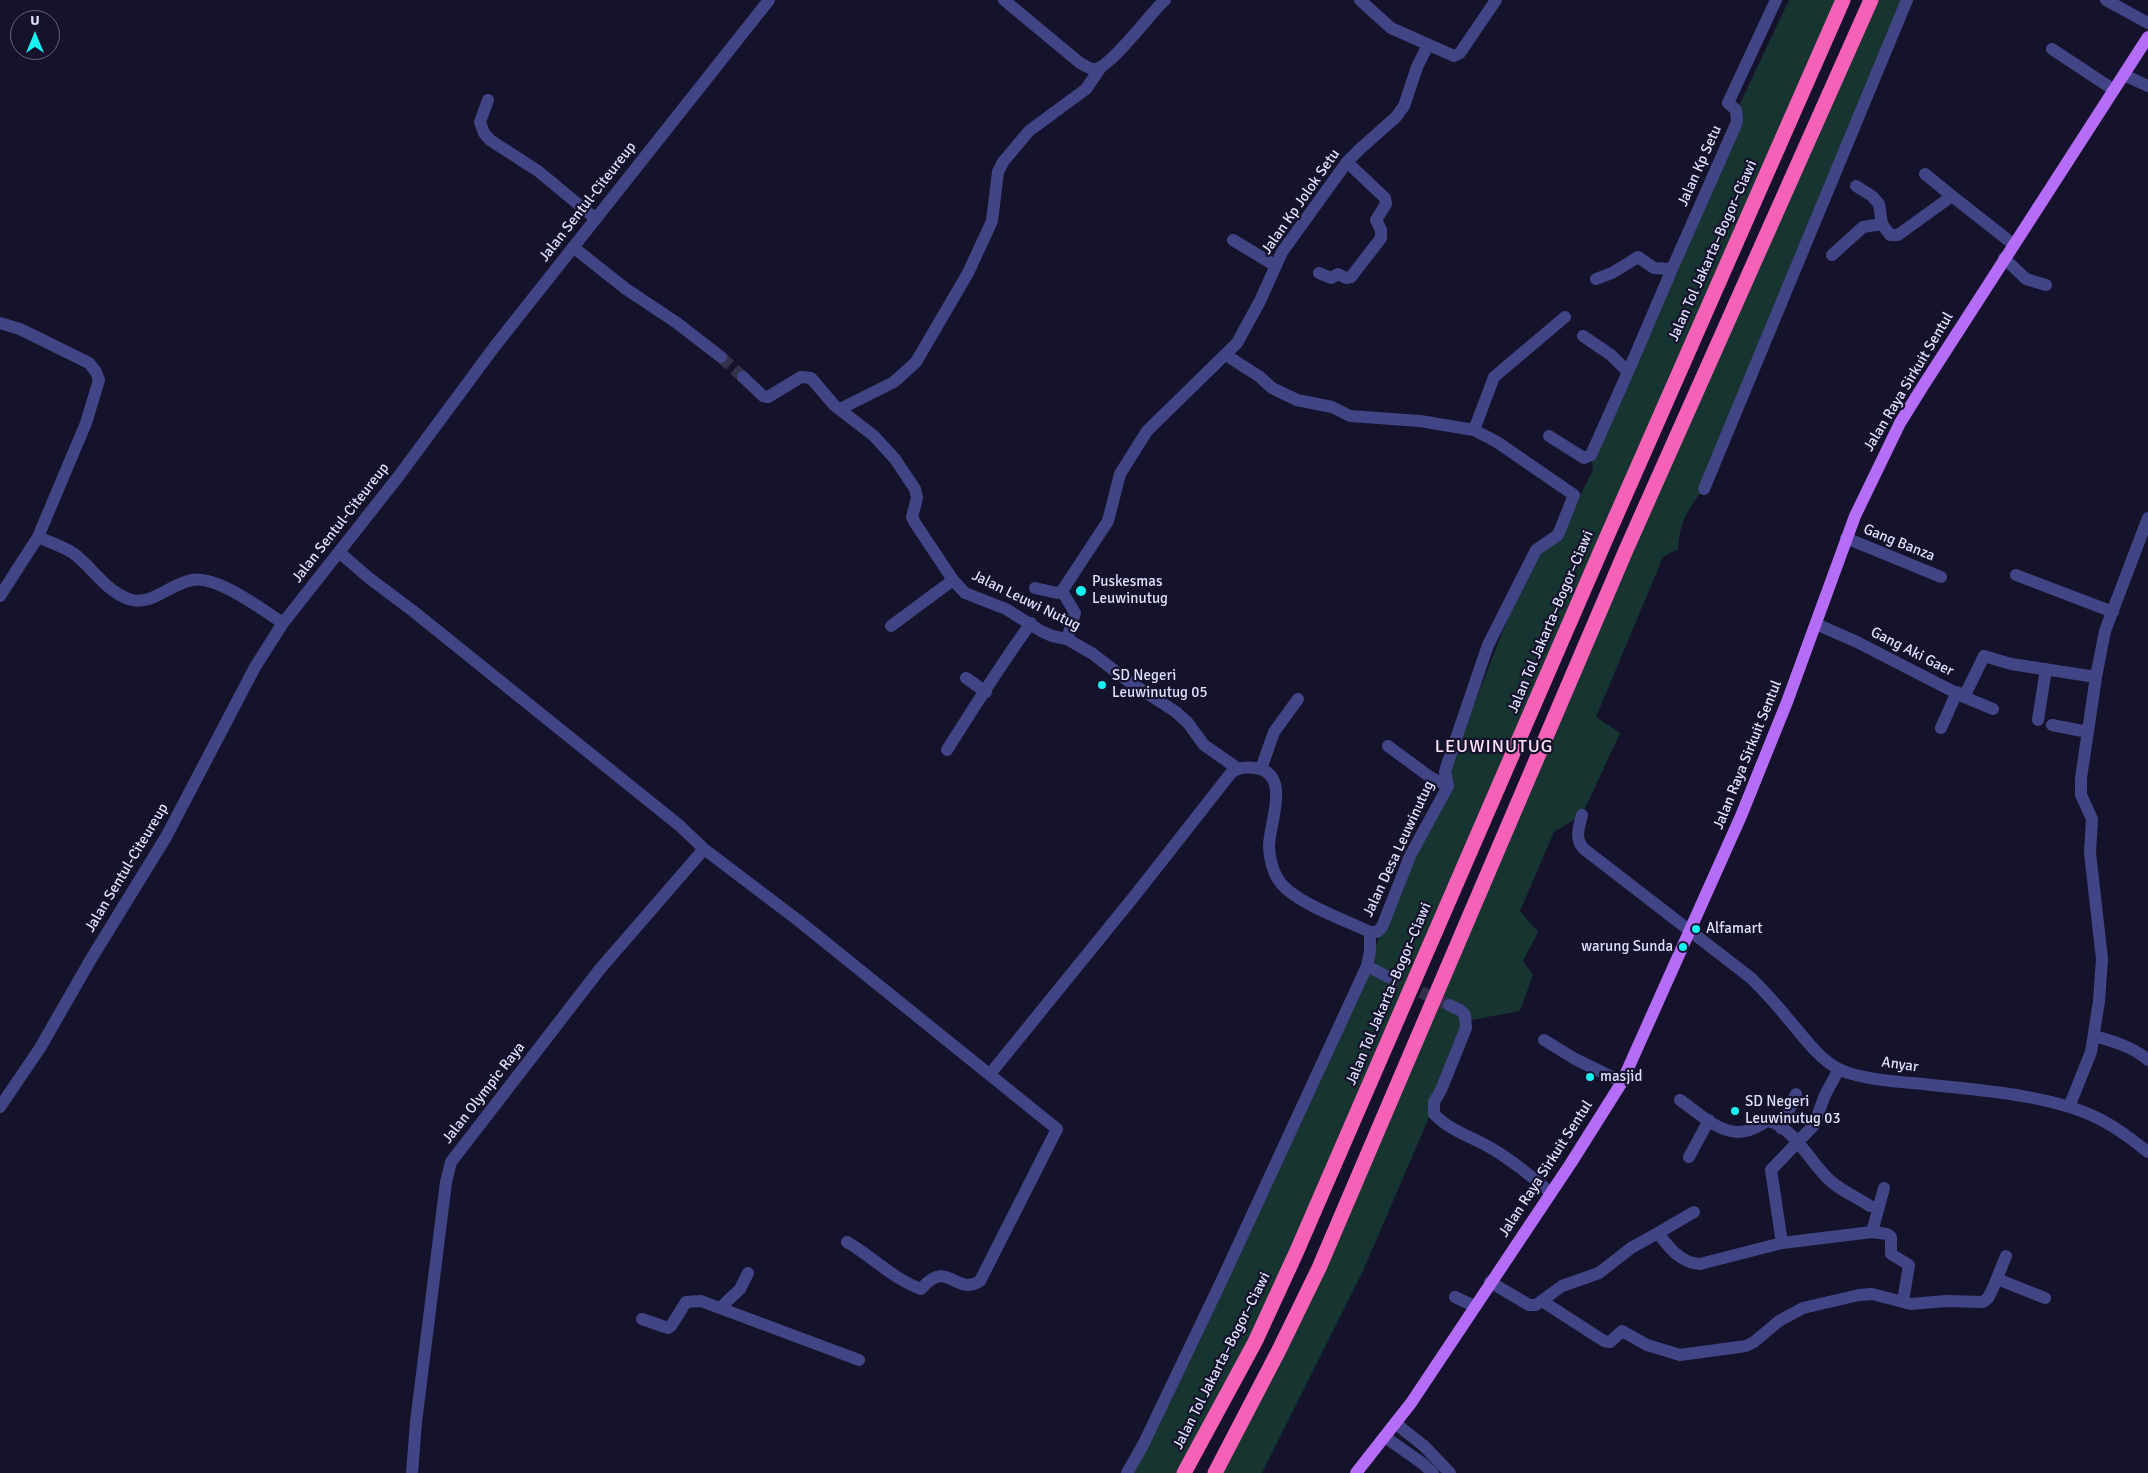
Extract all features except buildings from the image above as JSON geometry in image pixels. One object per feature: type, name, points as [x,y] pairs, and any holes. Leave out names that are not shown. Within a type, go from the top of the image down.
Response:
[{"type":"highway","name":"Jalan Tol Jakarta–Bogor–Ciawi","points":[[1184,1473],[1255,1342],[1296,1253],[1843,0]]},
{"type":"highway","points":[[1215,1473],[1319,1268],[1626,550],[1871,0]]},
{"type":"main road","name":"Jalan Raya Sirkuit Sentul","points":[[1356,1473],[1411,1403],[1551,1193],[1622,1082],[1741,816],[1816,624],[1846,538],[1881,458],[1900,423],[2004,258],[2148,37]]},
{"type":"street","name":"Jalan Sentul-Citeureup","points":[[0,1108],[40,1048],[91,959],[166,837],[255,667],[283,623],[340,552],[495,346],[769,0]]},
{"type":"street","points":[[1004,0],[1080,64],[1093,70],[1112,59],[1165,0]]},
{"type":"street","points":[[1360,0],[1391,28],[1448,55],[1454,56],[1460,54],[1496,0]]},
{"type":"street","name":"Jalan Kp Setu","points":[[1672,269],[1737,122],[1736,110],[1728,103],[1776,0]]},
{"type":"street","points":[[1704,489],[1907,0]]},
{"type":"street","points":[[2106,0],[2148,23]]},
{"type":"street","name":"Jalan Kp Jolok Setu","points":[[1060,592],[1108,522],[1120,474],[1147,431],[1226,355],[1247,327],[1282,252],[1347,162],[1400,112],[1428,45]]},
{"type":"street","points":[[2052,49],[2114,90]]},
{"type":"street","points":[[840,409],[894,382],[916,362],[932,338],[968,273],[992,221],[998,172],[1003,162],[1030,131],[1086,89],[1101,67]]},
{"type":"street","points":[[2124,75],[2148,86]]},
{"type":"street","points":[[488,100],[480,122],[484,133],[490,140],[538,171],[596,218]]},
{"type":"street","points":[[1319,273],[1331,278],[1338,274],[1346,278],[1351,277],[1381,238],[1382,230],[1376,220],[1386,201],[1347,162]]},
{"type":"street","points":[[1925,174],[2013,244]]},
{"type":"street","points":[[1856,186],[1872,196],[1879,204],[1882,224],[1890,235],[1898,235],[1952,196]]},
{"type":"street","points":[[1832,255],[1863,227],[1882,224]]},
{"type":"street","points":[[1233,240],[1276,266]]},
{"type":"street","points":[[573,247],[626,289],[677,323],[721,356]]},
{"type":"street","points":[[1549,436],[1584,458],[1591,455],[1672,269],[1654,268],[1638,257],[1612,273],[1596,279]]},
{"type":"street","points":[[2004,258],[2026,279],[2046,285]]},
{"type":"street","points":[[1226,355],[1260,377],[1272,388],[1297,400],[1332,407],[1350,416],[1420,421],[1474,430],[1494,377],[1564,316]]},
{"type":"street","points":[[0,323],[20,329],[89,363],[99,380],[86,423],[38,537],[0,596]]},
{"type":"street","points":[[1583,336],[1611,355],[1628,372]]},
{"type":"street","points":[[743,377],[763,396],[768,398],[801,377],[811,378],[840,409],[884,447],[915,489],[917,498],[912,517],[953,580]]},
{"type":"street","name":"Jalan Desa Leuwinutug","points":[[1261,769],[1270,774],[1276,787],[1276,816],[1269,846],[1272,866],[1281,884],[1302,899],[1370,932],[1377,932],[1382,927],[1410,856],[1448,786],[1445,772],[1447,764],[1488,645],[1536,550],[1558,535],[1574,495],[1497,442],[1474,430]]},
{"type":"street","points":[[2069,1107],[2091,1052],[2102,959],[2090,853],[2092,819],[2081,795],[2080,788],[2096,677],[2105,631],[2143,548],[2148,518]]},
{"type":"street","points":[[38,537],[72,552],[111,590],[132,600],[145,601],[192,579],[207,580],[236,594],[283,623]]},
{"type":"street","name":"Gang Banza","points":[[1846,538],[1941,577]]},
{"type":"street","points":[[340,552],[680,826],[704,849],[799,921],[1057,1129],[980,1281],[972,1286],[964,1286],[949,1278],[937,1275],[929,1280],[921,1289],[892,1275],[869,1255],[847,1242]]},
{"type":"street","points":[[2016,575],[2113,612]]},
{"type":"street","name":"Jalan Leuwi Nutug","points":[[890,626],[953,580],[965,593],[1006,609],[1052,636],[1067,639],[1094,654],[1176,712],[1204,744],[1237,768]]},
{"type":"street","points":[[1036,588],[1060,592],[1075,613],[1067,639]]},
{"type":"street","points":[[947,750],[986,692],[1005,659],[1031,623]]},
{"type":"street","name":"Gang Aki Gaer","points":[[1816,624],[1857,642],[1993,709]]},
{"type":"street","points":[[1941,728],[1984,656],[2003,662],[2096,677]]},
{"type":"street","points":[[2038,720],[2046,669]]},
{"type":"street","points":[[966,678],[986,692]]},
{"type":"street","points":[[990,1074],[1130,902],[1231,773],[1237,768],[1261,769],[1274,732],[1298,699]]},
{"type":"street","points":[[2052,725],[2088,732]]},
{"type":"street","points":[[1388,746],[1430,778],[1448,786]]},
{"type":"street","name":"Anyar","points":[[1582,815],[1578,832],[1580,846],[1750,978],[1773,1000],[1813,1048],[1839,1069],[1849,1073],[1906,1082],[2015,1095],[2069,1107],[2091,1114],[2116,1128],[2148,1152]]},
{"type":"street","name":"Jalan Olympic Raya","points":[[412,1473],[429,1314],[450,1162],[600,969],[704,849]]},
{"type":"street","points":[[1127,1473],[1143,1445],[1222,1282],[1367,966],[1370,950],[1370,932]]},
{"type":"street","points":[[1367,966],[1388,977]]},
{"type":"street","points":[[1448,1005],[1460,1010],[1465,1015],[1466,1028],[1441,1090],[1434,1102],[1434,1114],[1448,1126],[1491,1148],[1522,1168],[1551,1193]]},
{"type":"street","points":[[2094,1036],[2115,1042],[2142,1055],[2148,1060]]},
{"type":"street","points":[[1544,1040],[1574,1058],[1622,1082]]},
{"type":"street","points":[[1782,1243],[1771,1170],[1814,1125],[1825,1095],[1839,1069]]},
{"type":"street","points":[[1781,1128],[1796,1094]]},
{"type":"street","points":[[1680,1100],[1714,1125],[1729,1132],[1744,1132],[1759,1127],[1768,1121],[1781,1128],[1798,1143],[1832,1183],[1870,1206]]},
{"type":"street","points":[[1689,1157],[1709,1120]]},
{"type":"street","points":[[1872,1232],[1884,1188]]},
{"type":"street","points":[[1490,1282],[1529,1305],[1536,1305],[1562,1286],[1599,1273],[1631,1248],[1694,1212]]},
{"type":"street","points":[[1658,1234],[1674,1252],[1690,1263],[1700,1264],[1782,1243],[1872,1232],[1887,1234],[1891,1237],[1891,1254],[1909,1265],[1903,1301]]},
{"type":"street","points":[[1542,1301],[1604,1341],[1610,1342],[1622,1331],[1647,1345],[1680,1355],[1746,1346],[1754,1342],[1779,1321],[1803,1308],[1864,1294],[1920,1304],[1946,1301],[1983,1302],[1988,1298],[2006,1256]]},
{"type":"street","points":[[720,1308],[740,1289],[748,1273]]},
{"type":"street","points":[[1997,1279],[2045,1298]]},
{"type":"street","points":[[1456,1297],[1474,1306]]},
{"type":"street","points":[[642,1319],[668,1328],[683,1304],[690,1300],[701,1301],[859,1360]]},
{"type":"street","points":[[1395,1423],[1424,1446],[1440,1471]]},
{"type":"street","points":[[1385,1437],[1422,1463],[1440,1471]]},
{"type":"green space","points":[[1789,0],[1843,0],[1311,1218],[1184,1473],[1126,1473],[1348,1011],[1419,844],[1523,580],[1540,546],[1579,498],[1593,470],[1591,455],[1737,110]]},
{"type":"green space","points":[[1871,0],[1908,0],[1704,489],[1685,517],[1678,549],[1663,557],[1596,717],[1620,733],[1582,815],[1554,832],[1520,911],[1538,932],[1523,961],[1533,975],[1520,1011],[1466,1021],[1433,1108],[1363,1271],[1262,1473],[1214,1473],[1279,1350]]},
{"type":"tunnel","points":[[721,357],[743,377]]},
{"type":"tunnel","points":[[1388,977],[1449,1005]]},
{"type":"place","name":"Puskesmas Leuwinutug","points":[[1081,591]]},
{"type":"place","name":"SD Negeri Leuwinutug 05","points":[[1102,685]]},
{"type":"place","name":"Alfamart","points":[[1696,929]]},
{"type":"place","name":"warung Sunda","points":[[1683,947]]},
{"type":"place","name":"masjid","points":[[1590,1077]]},
{"type":"place","name":"SD Negeri Leuwinutug 03","points":[[1735,1111]]},
{"type":"district","name":"LEUWINUTUG","points":[[1494,747]]}]
